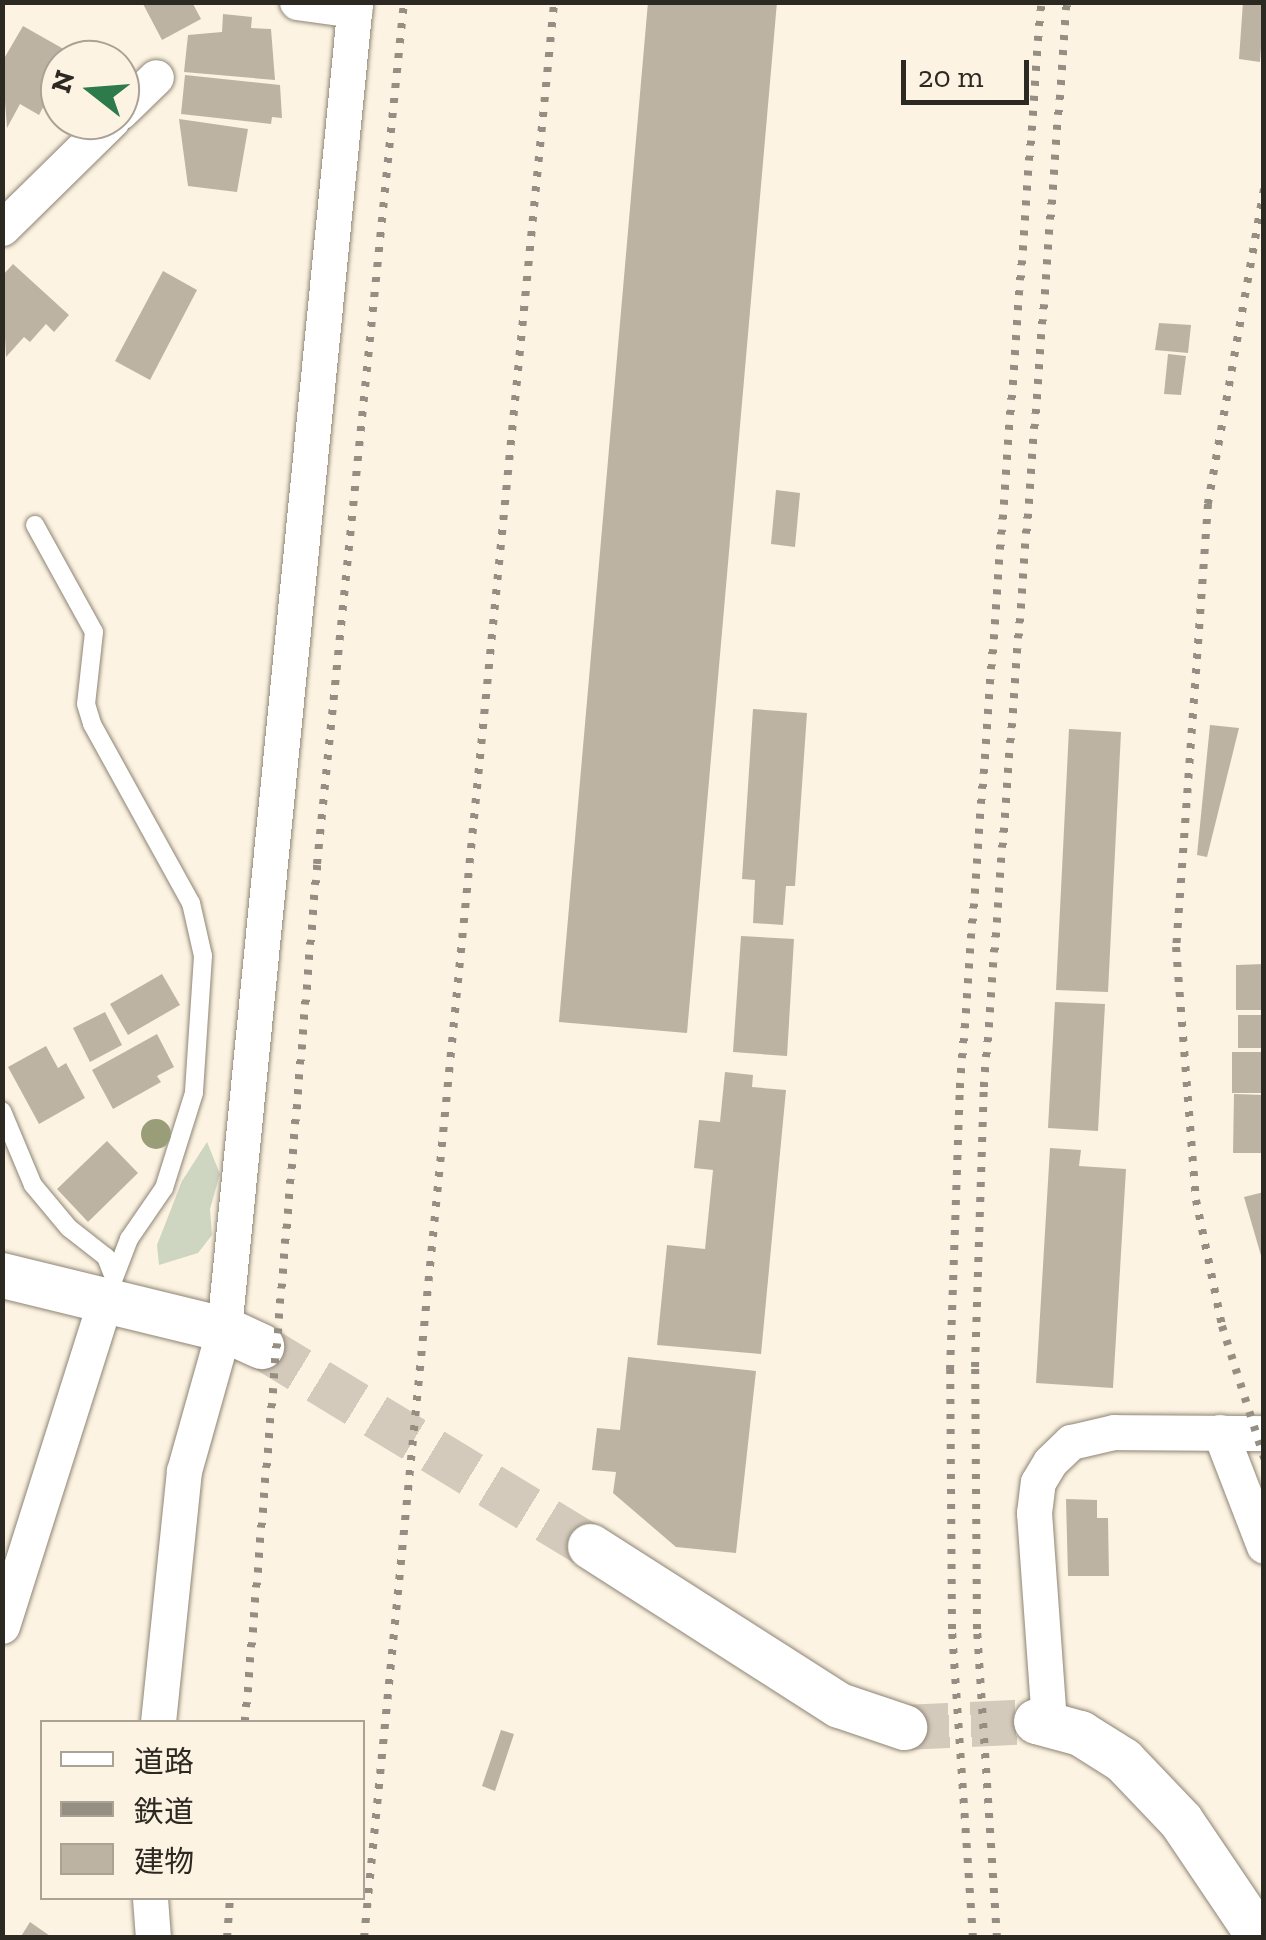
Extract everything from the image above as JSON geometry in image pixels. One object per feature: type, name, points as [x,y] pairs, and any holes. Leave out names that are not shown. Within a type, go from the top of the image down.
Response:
[{"type":"street","points":[[158,1720],[184,1471],[243,1337],[355,6],[297,2]]},
{"type":"street","points":[[140,92],[156,76]]},
{"type":"street","points":[[2,228],[92,140]]},
{"type":"street","points":[[2,1274],[109,1286],[243,1337]]},
{"type":"street","points":[[2,1626],[109,1286]]},
{"type":"street","points":[[1260,1938],[1181,1821],[1124,1760],[1042,1721],[1034,1513],[1038,1482],[1071,1442],[1114,1432],[1264,1433]]},
{"type":"street","points":[[1220,1432],[1264,1546]]},
{"type":"street","points":[[590,1546],[839,1705],[904,1726]]},
{"type":"street","points":[[150,1900],[153,1938]]},
{"type":"lane","points":[[35,524],[94,632],[86,704],[92,724],[191,903],[202,956],[194,1093],[164,1188],[109,1286]]},
{"type":"lane","points":[[2,1111],[33,1184],[69,1228],[106,1257],[109,1286]]},
{"type":"green space","points":[[207,1142],[220,1174],[210,1209],[212,1235],[198,1253],[159,1265],[157,1245],[182,1181]]},
{"type":"building","points":[[142,2],[192,2],[201,19],[162,40]]},
{"type":"building","points":[[648,2],[777,2],[687,1033],[559,1022]]},
{"type":"building","points":[[1243,2],[1264,2],[1260,62],[1239,59]]},
{"type":"building","points":[[223,14],[252,17],[251,28],[271,29],[275,80],[184,72],[188,35],[222,32]]},
{"type":"building","points":[[23,26],[48,40],[40,40],[40,113],[20,104],[7,128],[2,62]]},
{"type":"building","points":[[185,75],[280,85],[282,118],[272,117],[271,124],[181,114]]},
{"type":"building","points":[[179,119],[248,129],[237,192],[188,186]]},
{"type":"building","points":[[13,264],[69,315],[54,332],[46,324],[30,342],[24,337],[6,357],[2,276]]},
{"type":"building","points":[[163,271],[197,290],[150,380],[115,361]]},
{"type":"building","points":[[1159,323],[1191,325],[1188,353],[1155,350]]},
{"type":"building","points":[[1168,354],[1186,356],[1181,395],[1164,394]]},
{"type":"building","points":[[776,490],[800,493],[795,547],[771,544]]},
{"type":"building","points":[[753,709],[807,713],[795,886],[786,886],[783,925],[753,923],[755,880],[742,879]]},
{"type":"building","points":[[1210,725],[1239,728],[1207,857],[1197,855]]},
{"type":"building","points":[[1069,729],[1121,732],[1108,992],[1056,990]]},
{"type":"building","points":[[741,936],[794,939],[787,1056],[733,1052]]},
{"type":"building","points":[[1264,964],[1264,1010],[1236,1010],[1236,965]]},
{"type":"building","points":[[162,974],[180,1005],[128,1035],[110,1004]]},
{"type":"building","points":[[1055,1002],[1105,1004],[1098,1131],[1048,1128]]},
{"type":"building","points":[[105,1012],[122,1045],[90,1062],[73,1028]]},
{"type":"building","points":[[1238,1015],[1264,1015],[1264,1048],[1238,1048]]},
{"type":"building","points":[[157,1034],[174,1067],[157,1076],[161,1082],[113,1109],[92,1070]]},
{"type":"building","points":[[46,1046],[58,1068],[66,1063],[85,1098],[39,1124],[8,1067]]},
{"type":"building","points":[[1232,1052],[1264,1052],[1264,1093],[1232,1093]]},
{"type":"building","points":[[725,1072],[753,1075],[752,1087],[786,1090],[761,1354],[657,1345],[667,1245],[705,1249],[713,1170],[694,1168],[699,1120],[720,1122]]},
{"type":"building","points":[[1234,1094],[1264,1095],[1264,1153],[1233,1153]]},
{"type":"building","points":[[107,1141],[138,1173],[88,1222],[57,1189]]},
{"type":"building","points":[[1050,1148],[1081,1150],[1079,1166],[1126,1169],[1113,1388],[1036,1383]]},
{"type":"building","points":[[1264,1192],[1264,1259],[1262,1259],[1244,1197]]},
{"type":"building","points":[[628,1357],[756,1371],[736,1553],[676,1547],[613,1493],[616,1472],[592,1470],[597,1428],[620,1430]]},
{"type":"building","points":[[1066,1499],[1097,1500],[1097,1518],[1108,1518],[1109,1576],[1068,1576]]},
{"type":"building","points":[[501,1730],[514,1734],[495,1791],[482,1786]]},
{"type":"building","points":[[30,1922],[53,1938],[20,1938]]},
{"type":"tunnel","points":[[261,1346],[590,1546]]},
{"type":"tunnel","points":[[904,1727],[1036,1721]]},
{"type":"railway","points":[[245,1720],[317,864],[404,2]]},
{"type":"railway","points":[[364,1938],[554,2]]},
{"type":"railway","points":[[973,1938],[952,1629],[950,1370],[960,1088],[1041,2]]},
{"type":"railway","points":[[997,1938],[977,1629],[975,1367],[984,1087],[1067,2]]},
{"type":"railway","points":[[1264,189],[1208,504],[1176,947],[1196,1200],[1222,1326],[1264,1458]]},
{"type":"railway","points":[[227,1938],[230,1900]]}]
